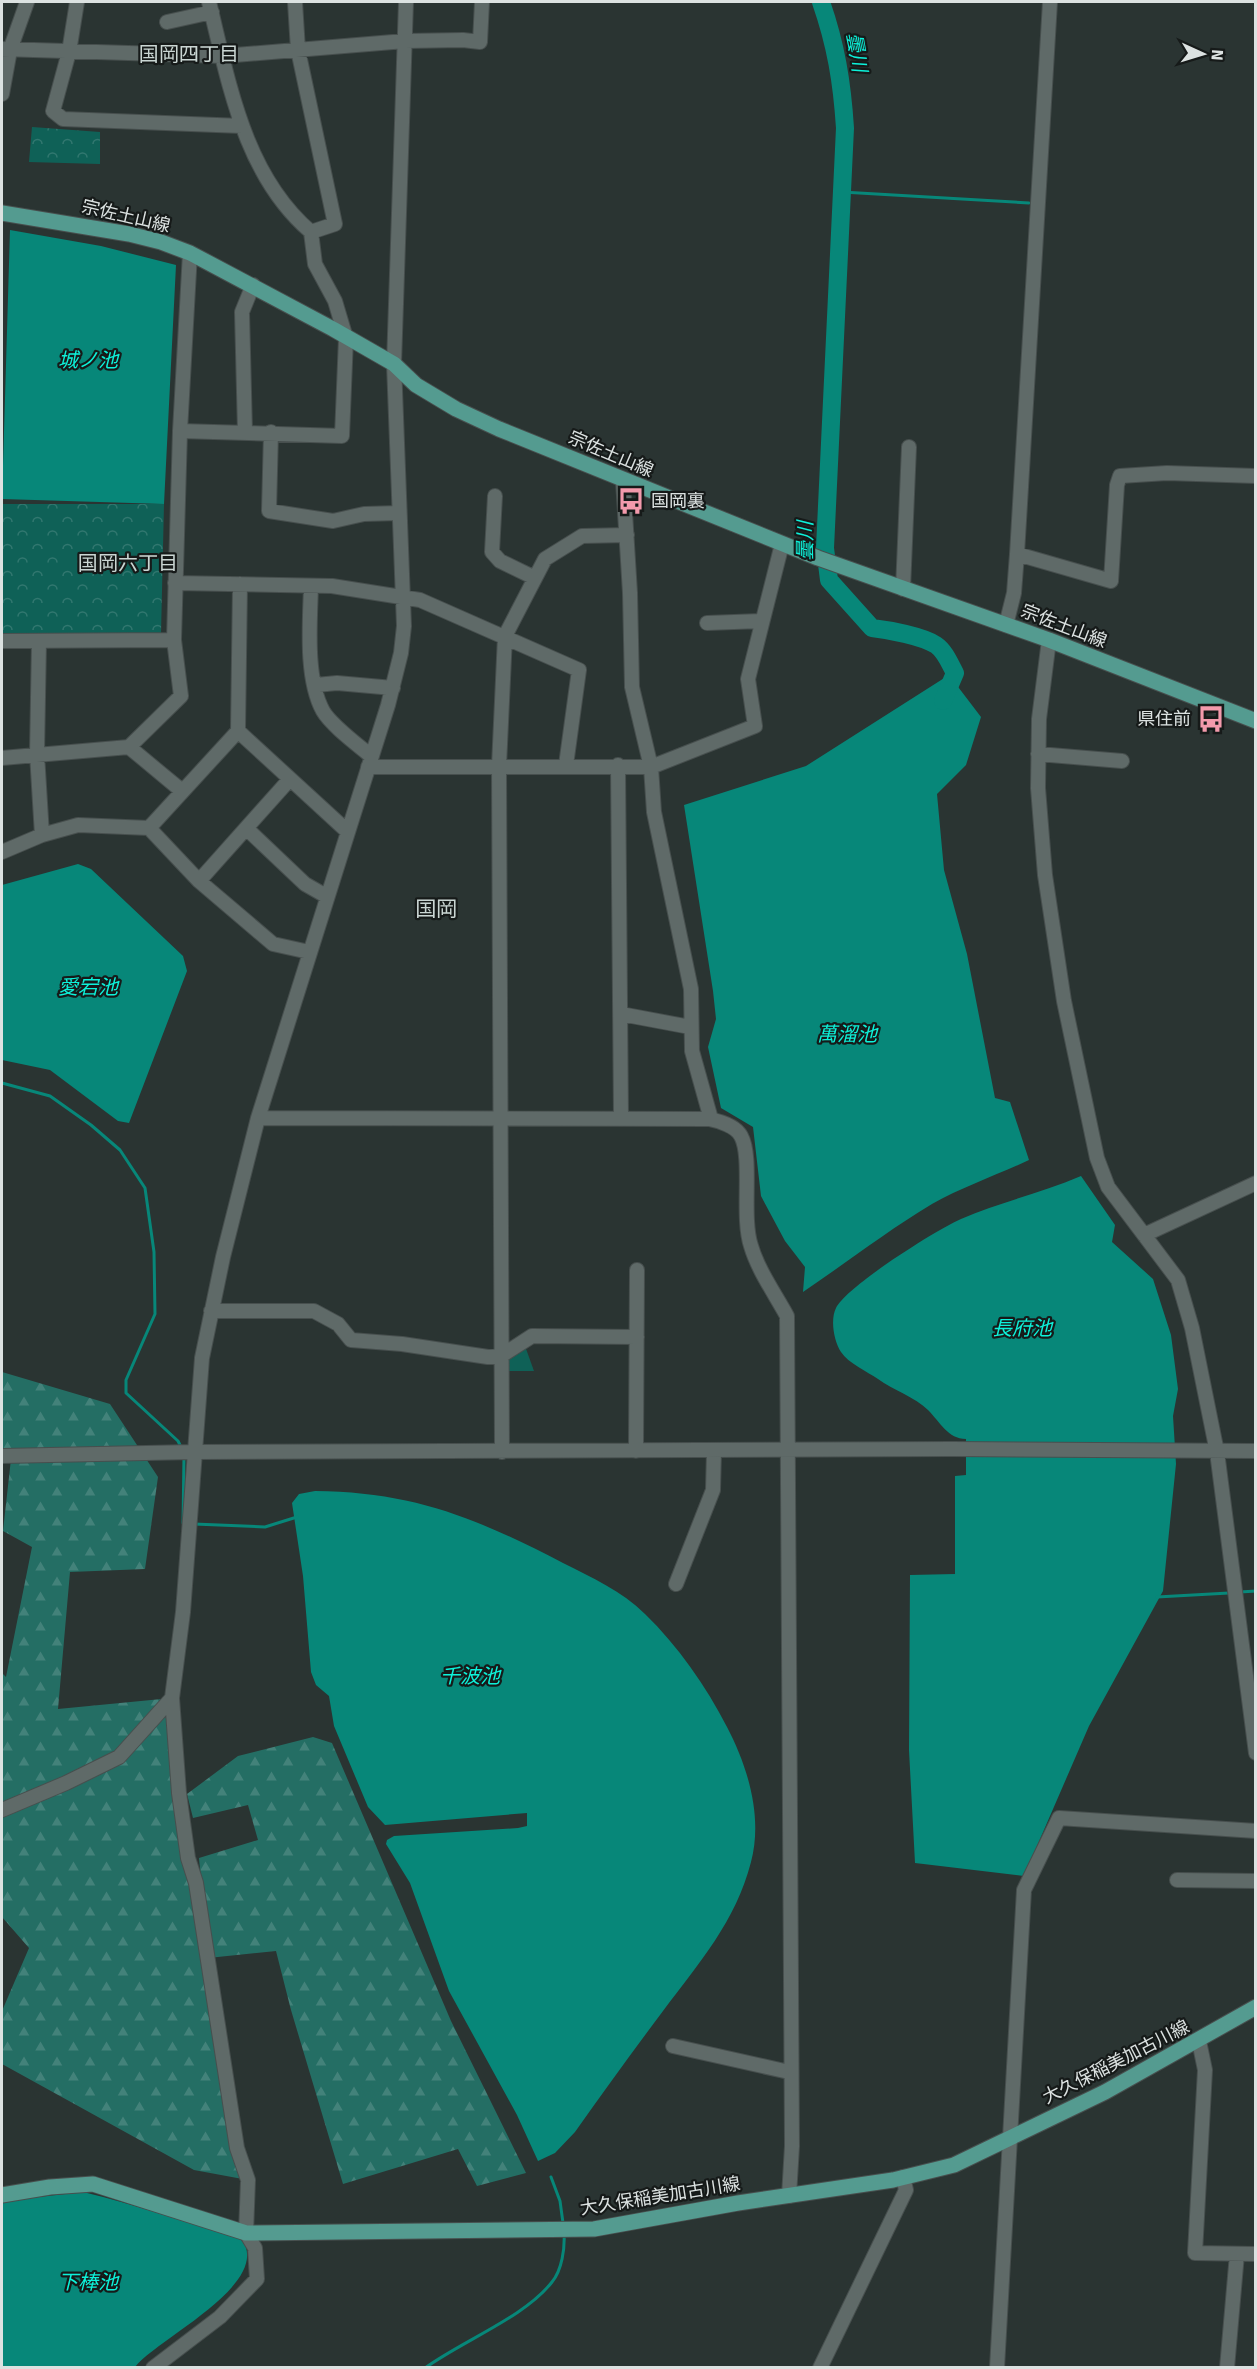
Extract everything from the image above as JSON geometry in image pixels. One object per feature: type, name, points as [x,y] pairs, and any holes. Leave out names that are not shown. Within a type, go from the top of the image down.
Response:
[{"type":"main road","name":"宗佐土山線","points":[[2,213],[129,234],[161,242],[190,253],[253,285],[393,364],[416,385],[456,409],[782,544],[1048,640],[1256,722]]},
{"type":"main road","name":"大久保稲美加古川線","points":[[2,2195],[93,2184],[246,2233],[594,2229],[903,2177],[954,2165],[1199,2041],[1256,2007]]},
{"type":"street","points":[[2,94],[6,49],[27,2]]},
{"type":"street","points":[[77,2],[69,51],[53,111],[63,119],[242,126]]},
{"type":"street","points":[[295,2],[298,50],[335,224],[311,232]]},
{"type":"street","points":[[153,2367],[220,2317],[257,2279],[255,2248],[246,2233],[248,2180],[237,2148],[196,1883],[188,1858],[174,1749],[172,1698],[183,1612],[193,1452],[198,1442],[202,1358],[211,1311],[258,1118],[393,688],[401,653],[404,598],[393,364],[406,2]]},
{"type":"street","points":[[6,49],[223,56],[405,41],[480,42],[482,2]]},
{"type":"street","points":[[1006,625],[1014,593],[1017,554],[1050,2]]},
{"type":"street","points":[[167,22],[211,4],[242,126],[263,175],[274,192],[289,213],[311,232],[315,264],[335,301],[346,338],[342,436],[271,432],[180,431]]},
{"type":"street","points":[[2,758],[129,747],[181,696],[174,640],[175,583],[180,431],[190,253]]},
{"type":"street","points":[[245,432],[242,312],[253,285]]},
{"type":"street","points":[[271,432],[269,511],[333,521],[364,514],[399,513]]},
{"type":"street","points":[[903,589],[909,447]]},
{"type":"street","points":[[1017,554],[1111,581],[1117,485],[1120,476],[1167,473],[1256,476]]},
{"type":"street","points":[[623,480],[632,687],[651,767],[654,812],[691,989],[692,1051],[711,1119]]},
{"type":"street","points":[[495,496],[492,552],[500,561],[535,578]]},
{"type":"street","points":[[502,1452],[499,766],[505,636],[545,559],[582,536],[627,535]]},
{"type":"street","points":[[311,586],[310,647],[316,685],[324,712],[369,762],[651,767],[755,726],[748,679],[782,544]]},
{"type":"street","points":[[175,583],[332,586],[420,600],[579,670],[566,765]]},
{"type":"street","points":[[149,828],[238,731],[240,584]]},
{"type":"street","points":[[707,623],[762,621]]},
{"type":"street","points":[[2,641],[174,640]]},
{"type":"street","points":[[1048,640],[1039,719],[1038,754],[1045,875],[1064,1001],[1090,1133],[1108,1187],[1178,1280],[1192,1328],[1216,1452],[1251,1676],[1256,1754]]},
{"type":"street","points":[[39,641],[38,754],[42,835]]},
{"type":"street","points":[[316,685],[337,683],[393,688]]},
{"type":"street","points":[[238,731],[347,831]]},
{"type":"street","points":[[129,747],[182,791]]},
{"type":"street","points":[[1038,754],[1122,761]]},
{"type":"street","points":[[618,765],[621,1118]]},
{"type":"street","points":[[199,881],[290,779]]},
{"type":"street","points":[[2,852],[42,835],[78,825],[149,828],[199,881],[273,944],[309,952]]},
{"type":"street","points":[[247,829],[305,884],[326,896]]},
{"type":"street","points":[[621,1014],[690,1027]]},
{"type":"street","points":[[258,1118],[711,1119],[730,1126],[741,1134],[744,1150],[746,1214],[751,1246],[787,1316],[789,2072],[792,2146],[789,2196]]},
{"type":"street","points":[[1144,1235],[1256,1183]]},
{"type":"street","points":[[636,1451],[637,1270]]},
{"type":"street","points":[[211,1311],[314,1311],[338,1324],[351,1340],[402,1344],[488,1358],[501,1356],[532,1336],[637,1337]]},
{"type":"street","points":[[2,1456],[193,1452],[952,1449],[1256,1451]]},
{"type":"street","points":[[676,1584],[713,1490],[714,1451]]},
{"type":"street","points":[[2,1810],[119,1757],[172,1698]]},
{"type":"street","points":[[997,2367],[1024,1890],[1059,1818],[1256,1831]]},
{"type":"street","points":[[1176,1880],[1256,1881]]},
{"type":"street","points":[[1199,2041],[1205,2070],[1195,2253],[1256,2254]]},
{"type":"street","points":[[673,2046],[789,2072]]},
{"type":"street","points":[[820,2367],[906,2190],[903,2177]]},
{"type":"street","points":[[1227,2367],[1237,2254]]},
{"type":"green space","points":[[32,127],[100,132],[100,164],[29,162]]},
{"type":"green space","points":[[2,504],[164,504],[161,633],[151,641],[2,634]]},
{"type":"green space","points":[[525,1346],[534,1371],[508,1371],[508,1356]]},
{"type":"green space","points":[[2,1372],[110,1404],[158,1477],[145,1569],[70,1572],[58,1709],[172,1698],[208,1954],[199,1858],[258,1840],[248,1805],[193,1818],[187,1794],[238,1756],[313,1737],[332,1743],[451,2021],[526,2173],[477,2186],[458,2149],[343,2184],[291,2010],[276,1951],[208,1958],[248,2180],[194,2170],[2,2064],[2,2011],[29,1948],[2,1917],[2,1673],[6,1677],[32,1547],[3,1531],[12,1450],[2,1448]]},
{"type":"water","name":"城ノ池","points":[[10,230],[101,246],[176,265],[164,504],[2,499]]},
{"type":"water","name":"萬溜池","points":[[949,675],[981,717],[966,765],[937,794],[944,870],[967,954],[995,1098],[1010,1102],[1029,1160],[932,1204],[803,1292],[805,1267],[785,1241],[761,1196],[753,1127],[721,1108],[708,1047],[716,1019],[713,991],[684,805],[806,766]]},
{"type":"water","name":"愛宕池","points":[[78,864],[91,869],[183,956],[187,971],[129,1123],[118,1121],[50,1070],[2,1060],[2,885]]},
{"type":"water","name":"長府池","points":[[1081,1176],[1115,1225],[1112,1242],[1153,1279],[1171,1335],[1178,1389],[1173,1416],[1176,1464],[1163,1591],[1089,1726],[1024,1876],[915,1863],[909,1750],[910,1575],[955,1574],[955,1476],[966,1475],[966,1439],[949,1433],[923,1405],[848,1360],[835,1336],[834,1313],[844,1298],[857,1286],[913,1246],[949,1225],[976,1213]]},
{"type":"water","name":"千波池","points":[[315,1491],[383,1496],[444,1510],[531,1547],[616,1591],[657,1626],[690,1667],[735,1742],[747,1775],[754,1810],[754,1845],[744,1883],[726,1922],[703,1958],[575,2132],[555,2153],[538,2161],[517,2115],[449,1991],[410,1883],[386,1844],[387,1840],[394,1836],[518,1828],[527,1826],[527,1813],[385,1825],[368,1807],[334,1726],[329,1696],[316,1685],[311,1672],[303,1576],[292,1503],[299,1494]]},
{"type":"water","name":"下棒池","points":[[83,2192],[241,2238],[247,2255],[242,2273],[228,2291],[209,2308],[135,2367],[4,2367],[2,2364],[2,2201]]},
{"type":"waterway","name":"曇川","points":[[821,2],[838,64],[845,128],[825,548],[829,580],[872,628],[914,636],[939,648],[955,673],[943,701]]},
{"type":"waterway","points":[[842,192],[1029,203]]},
{"type":"waterway","points":[[2,1083],[50,1096],[91,1125],[120,1150],[145,1188],[154,1252],[155,1314],[126,1380],[126,1393],[178,1441],[181,1447]]},
{"type":"waterway","points":[[183,1523],[184,1456]]},
{"type":"waterway","points":[[194,1524],[265,1527],[297,1517]]},
{"type":"waterway","points":[[1240,1592],[1256,1591]]},
{"type":"waterway","points":[[1157,1597],[1229,1593]]},
{"type":"waterway","points":[[551,2177],[560,2201],[563,2223]]},
{"type":"waterway","points":[[425,2368],[510,2317],[540,2295],[558,2271],[563,2252],[564,2233]]},
{"type":"place","name":"国岡裏","points":[[631,501]]},
{"type":"place","name":"県住前","points":[[1211,719]]},
{"type":"district","name":"国岡四丁目","points":[[189,54]]},
{"type":"district","name":"国岡六丁目","points":[[128,563]]},
{"type":"district","name":"国岡","points":[[436,909]]}]
